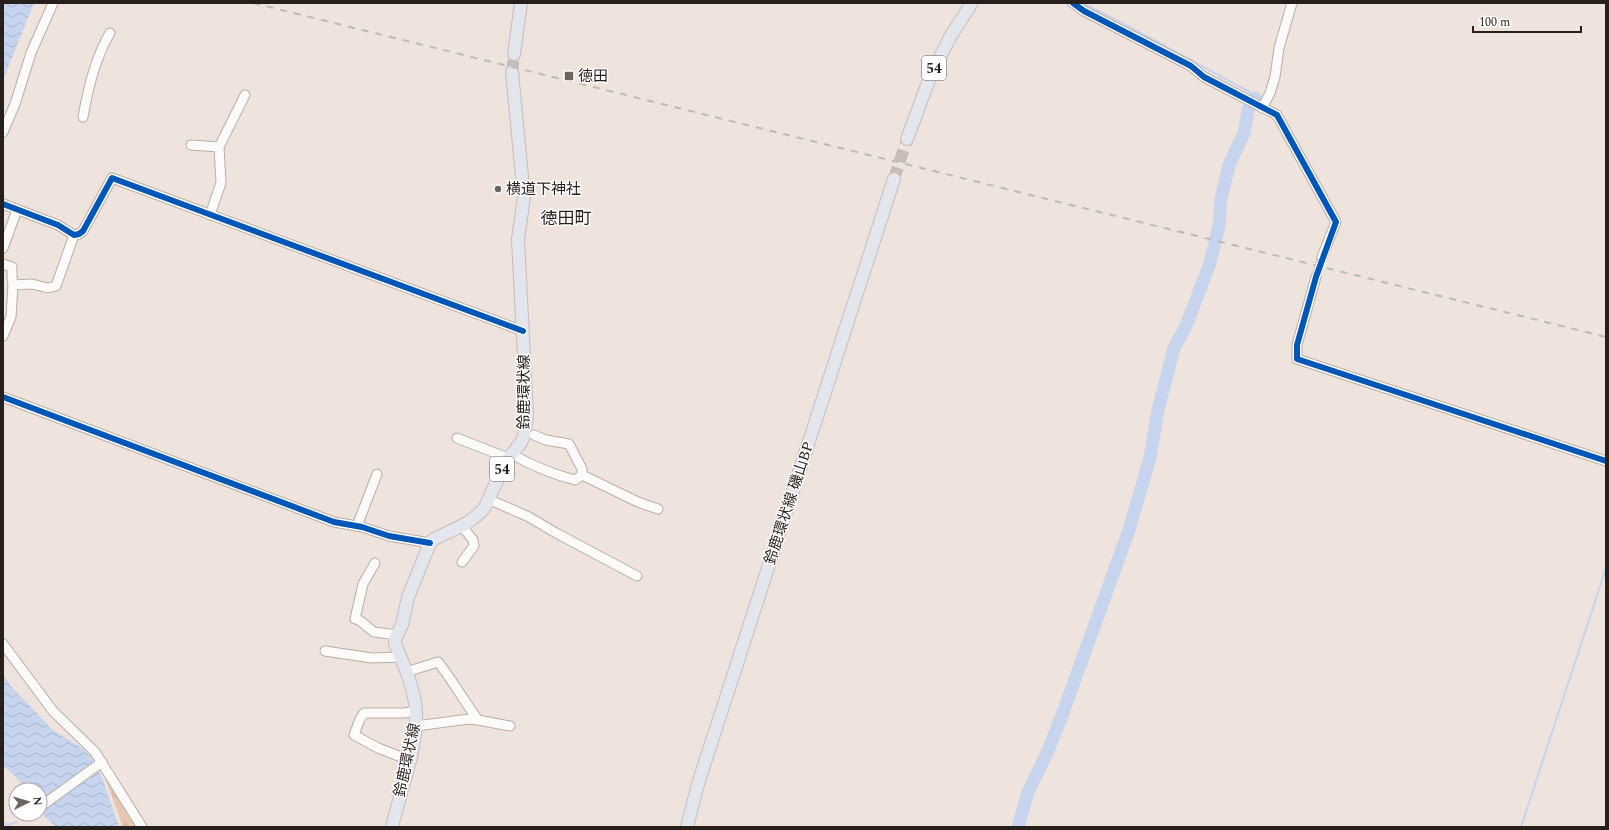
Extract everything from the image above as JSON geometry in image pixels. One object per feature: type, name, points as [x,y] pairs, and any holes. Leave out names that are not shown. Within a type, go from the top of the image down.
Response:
[{"type":"main road","points":[[514,54],[521,3]]},
{"type":"main road","name":"54","points":[[907,139],[929,80],[950,37],[972,3]]},
{"type":"main road","name":"鈴鹿環状線","points":[[392,827],[416,726],[416,711],[406,672],[395,644],[402,625],[408,597],[430,543],[434,539],[462,526],[481,512],[498,476],[524,436],[527,416],[518,239],[524,197],[512,72]]},
{"type":"main road","name":"鈴鹿環状線 磯山BP","points":[[687,827],[698,784],[894,179]]},
{"type":"street","points":[[3,132],[31,53],[53,3]]},
{"type":"street","points":[[1073,3],[1084,11],[1191,66],[1204,77],[1244,99],[1277,115],[1336,222],[1322,257]]},
{"type":"street","points":[[1261,107],[1270,93],[1275,77],[1279,48],[1292,3]]},
{"type":"street","points":[[83,117],[87,90],[103,44],[110,33]]},
{"type":"street","points":[[210,215],[221,183],[220,147],[245,95]]},
{"type":"street","points":[[191,145],[220,147]]},
{"type":"street","points":[[3,204],[58,225],[74,235],[79,234],[83,231],[112,178],[523,331]]},
{"type":"street","points":[[3,248],[17,210]]},
{"type":"street","points":[[13,285],[32,284],[48,288],[56,286],[74,235]]},
{"type":"street","points":[[3,264],[12,267],[13,285],[11,317],[3,336]]},
{"type":"street","points":[[1316,277],[1297,345],[1297,359],[1606,461]]},
{"type":"street","points":[[3,397],[334,522],[357,526],[389,536],[430,543]]},
{"type":"street","points":[[534,435],[546,440],[569,444],[582,469],[582,475]]},
{"type":"street","points":[[457,438],[510,456],[555,475],[575,480],[582,475]]},
{"type":"street","points":[[357,526],[377,474]]},
{"type":"street","points":[[582,475],[638,502],[658,509]]},
{"type":"street","points":[[488,499],[533,519],[556,533],[637,576]]},
{"type":"street","points":[[462,526],[473,540],[474,546],[462,562]]},
{"type":"street","points":[[375,563],[363,584],[355,619],[359,620],[374,632],[398,635]]},
{"type":"street","points":[[3,644],[52,711],[87,743],[102,762],[142,827]]},
{"type":"street","points":[[325,652],[372,658],[400,656]]},
{"type":"street","points":[[406,672],[438,662],[478,720]]},
{"type":"street","points":[[409,760],[378,748],[354,735],[364,713],[404,713],[416,711]]},
{"type":"street","points":[[416,726],[469,719],[510,726]]},
{"type":"street","points":[[48,801],[102,762]]},
{"type":"green space","points":[[103,773],[138,827],[123,827]]},
{"type":"water","points":[[3,3],[34,3],[3,80]]},
{"type":"water","points":[[3,674],[10,685],[53,730],[82,748],[91,757],[102,777],[119,827],[56,827],[48,820],[48,782],[20,782],[3,766]]},
{"type":"waterway","points":[[1066,3],[1072,7]]},
{"type":"waterway","points":[[1083,3],[1253,94],[1255,98]]},
{"type":"waterway","points":[[1018,827],[1028,792],[1047,753],[1061,718],[1129,530],[1150,458],[1158,410],[1174,348],[1186,326],[1210,263],[1219,226],[1221,199],[1229,165],[1244,133],[1249,106],[1255,98]]},
{"type":"waterway","points":[[1521,827],[1606,568]]},
{"type":"waterway","points":[[3,823],[8,825],[17,822]]},
{"type":"tunnel","points":[[512,72],[514,54]]},
{"type":"tunnel","points":[[894,179],[907,139]]},
{"type":"tunnel","points":[[1316,277],[1322,257]]},
{"type":"railway","points":[[253,3],[1606,337]]},
{"type":"cycle path","points":[[1073,3],[1084,11],[1191,66],[1204,77],[1277,115],[1336,222],[1316,277],[1297,345],[1297,359],[1606,461]]},
{"type":"cycle path","points":[[3,204],[58,225],[74,235],[79,234],[83,231],[112,178],[523,331]]},
{"type":"cycle path","points":[[3,397],[334,522],[362,527],[389,536],[430,543]]},
{"type":"place","name":"徳田","points":[[569,76]]},
{"type":"place","name":"横道下神社","points":[[498,189]]},
{"type":"district","name":"徳田町","points":[[566,218]]}]
